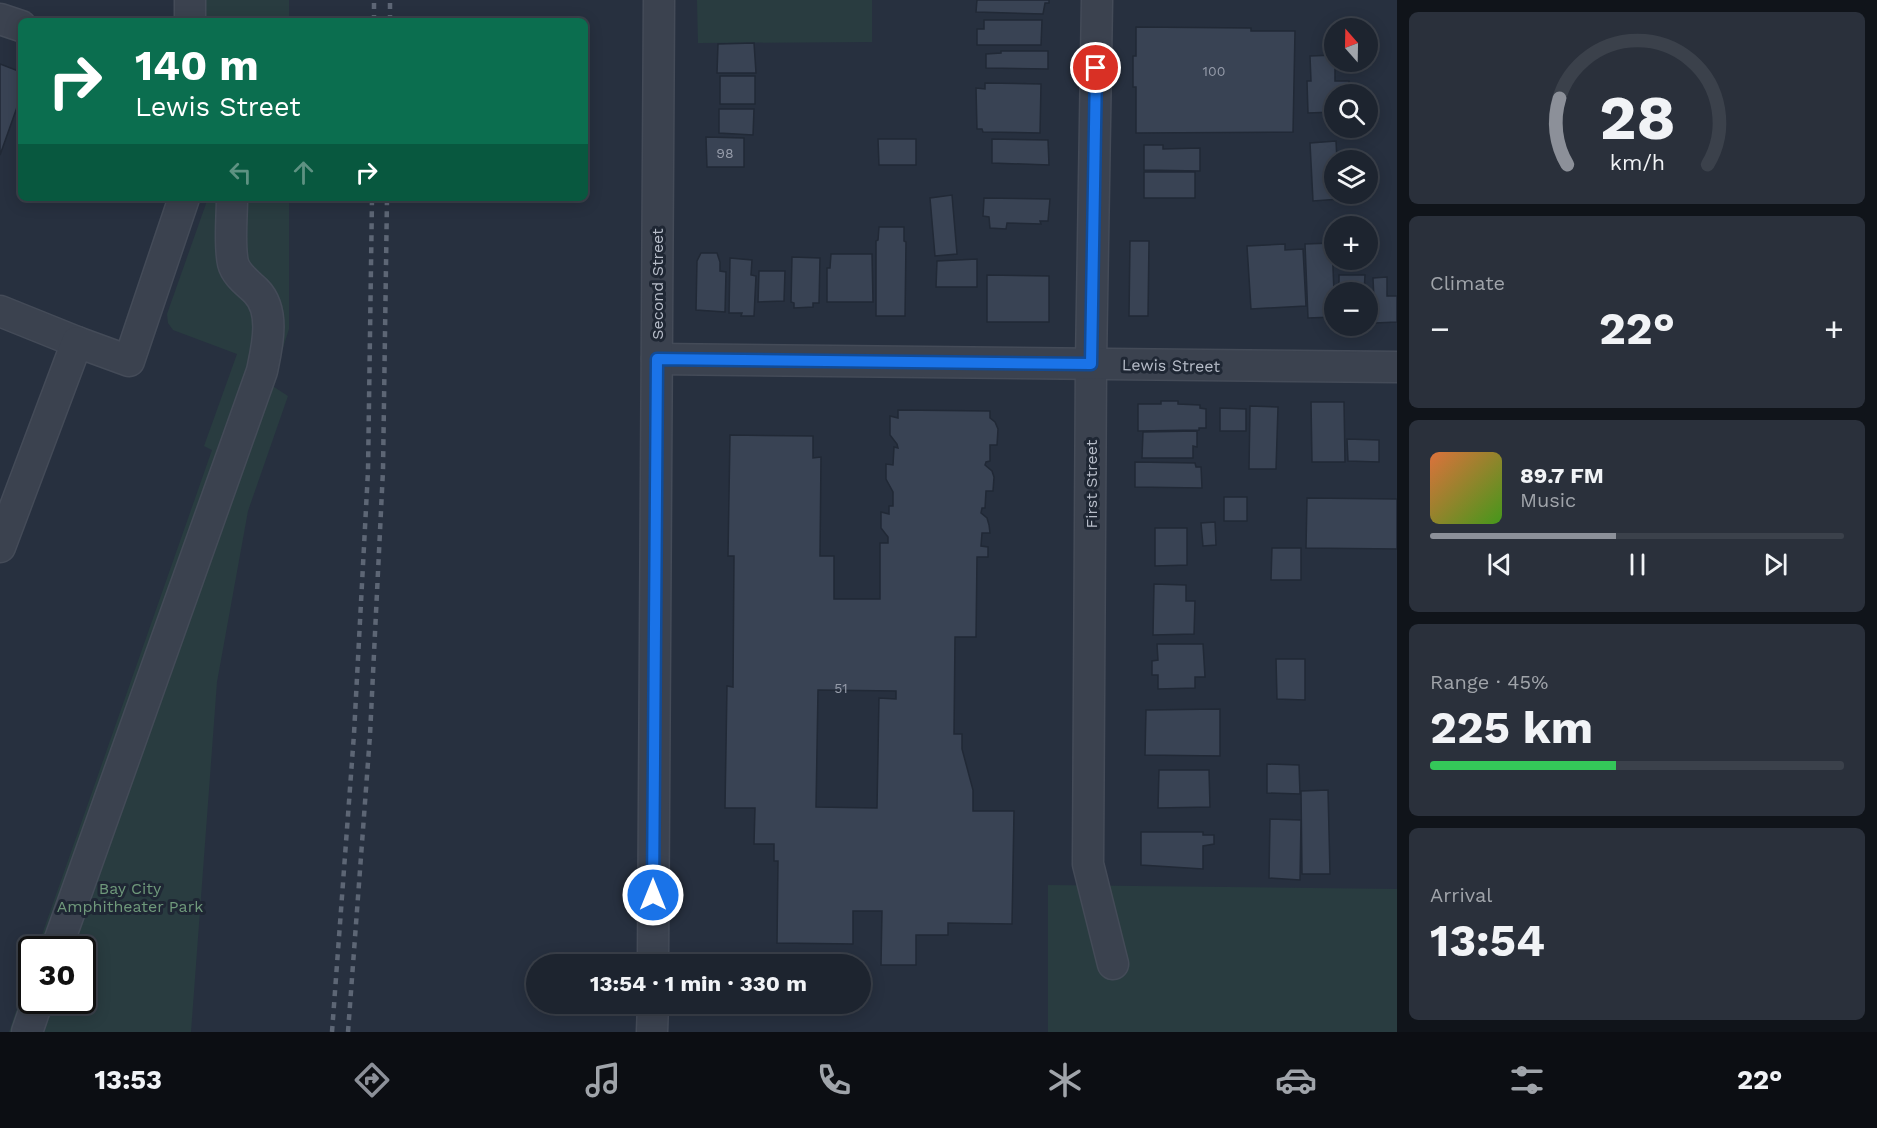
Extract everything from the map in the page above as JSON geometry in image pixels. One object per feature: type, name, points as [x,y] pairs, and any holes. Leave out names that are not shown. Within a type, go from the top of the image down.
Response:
[{"type":"street","points":[[190,0],[190,18]]},
{"type":"street","name":"Second Street","points":[[653,954],[659,0]]},
{"type":"street","name":"First Street","points":[[1097,0],[1091,364],[1088,864],[1113,964]]},
{"type":"street","points":[[0,19],[18,25]]},
{"type":"street","points":[[0,311],[129,361],[183,201]]},
{"type":"street","points":[[61,936],[262,371],[267,335],[267,310],[259,294],[239,274],[233,262],[232,201]]},
{"type":"street","points":[[0,548],[77,342]]},
{"type":"street","name":"Lewis Street","points":[[657,359],[1397,368]]},
{"type":"street","points":[[27,1032],[33,1014]]},
{"type":"street","points":[[652,1014],[652,1032]]},
{"type":"green space","points":[[198,0],[289,0],[289,18],[199,18]]},
{"type":"green space","points":[[697,0],[872,0],[872,42],[698,43]]},
{"type":"green space","name":"Bay City Amphitheater Park","points":[[207,201],[289,201],[289,329],[271,385],[288,396],[248,511],[217,682],[191,1032],[9,1032],[18,1005],[18,1014],[96,1014],[96,936],[42,936],[212,450],[204,446],[237,354],[173,330],[168,323],[167,314]]},
{"type":"green space","points":[[1048,885],[1397,889],[1397,1032],[1048,1032]]},
{"type":"building","points":[[977,0],[1049,0],[1049,3],[1045,3],[1043,14],[976,12]]},
{"type":"building","points":[[984,20],[1042,20],[1041,45],[977,45],[977,29],[984,29]]},
{"type":"building","points":[[1136,27],[1251,28],[1251,31],[1295,31],[1293,132],[1136,133],[1133,56],[1136,56]]},
{"type":"building","points":[[754,43],[756,73],[717,73],[718,44]]},
{"type":"building","points":[[1001,51],[1048,51],[1048,69],[986,68],[986,54],[1001,53]]},
{"type":"building","points":[[1324,55],[1324,72],[1335,72],[1335,81],[1349,81],[1349,84],[1324,84],[1324,112],[1308,113],[1307,81],[1311,81],[1310,56]]},
{"type":"building","points":[[0,64],[18,71],[18,104],[0,155]]},
{"type":"building","points":[[720,76],[755,76],[755,104],[720,104]]},
{"type":"building","points":[[985,83],[1041,84],[1040,133],[983,132],[982,129],[977,129],[976,88],[985,89]]},
{"type":"building","points":[[719,109],[754,109],[753,135],[719,133]]},
{"type":"building","points":[[706,137],[744,138],[744,167],[707,167]]},
{"type":"building","points":[[878,139],[916,139],[916,165],[879,165]]},
{"type":"building","points":[[992,139],[1048,140],[1049,165],[992,163]]},
{"type":"building","points":[[1336,141],[1336,150],[1324,150],[1324,200],[1313,201],[1310,143]]},
{"type":"building","points":[[1144,145],[1163,145],[1163,149],[1200,148],[1200,171],[1144,170]]},
{"type":"building","points":[[1144,172],[1195,172],[1195,198],[1144,198]]},
{"type":"building","points":[[952,195],[957,254],[935,256],[930,198]]},
{"type":"building","points":[[984,198],[1050,199],[1048,221],[1040,221],[1041,224],[1007,223],[1006,229],[990,228],[989,217],[983,216]]},
{"type":"building","points":[[879,227],[904,227],[904,241],[906,242],[905,316],[876,316],[876,241]]},
{"type":"building","points":[[1130,241],[1149,241],[1148,316],[1129,316]]},
{"type":"building","points":[[1324,243],[1324,270],[1333,270],[1334,282],[1324,282],[1324,317],[1308,318],[1305,244]]},
{"type":"building","points":[[1285,244],[1285,250],[1303,249],[1306,306],[1251,309],[1247,246]]},
{"type":"building","points":[[701,253],[717,253],[720,271],[726,272],[725,312],[696,310],[697,261]]},
{"type":"building","points":[[831,254],[872,254],[873,302],[827,302],[827,268],[830,268]]},
{"type":"building","points":[[792,257],[820,258],[819,303],[813,303],[813,307],[794,308],[794,303],[791,302]]},
{"type":"building","points":[[730,258],[752,260],[751,275],[756,276],[754,316],[729,313]]},
{"type":"building","points":[[977,259],[977,287],[936,287],[937,261]]},
{"type":"building","points":[[759,271],[785,271],[784,301],[758,302]]},
{"type":"building","points":[[987,275],[1049,276],[1049,322],[987,322]]},
{"type":"building","points":[[1339,275],[1365,275],[1365,282],[1339,282]]},
{"type":"building","points":[[1387,277],[1387,296],[1397,296],[1397,322],[1378,323],[1378,282],[1373,282],[1373,278]]},
{"type":"building","points":[[1161,401],[1200,405],[1200,408],[1206,409],[1206,428],[1138,431],[1138,404],[1161,404]]},
{"type":"building","points":[[1311,402],[1344,402],[1345,462],[1312,462]]},
{"type":"building","points":[[1250,406],[1278,407],[1276,469],[1249,469]]},
{"type":"building","points":[[1220,408],[1246,409],[1246,431],[1220,431]]},
{"type":"building","points":[[898,410],[990,411],[990,418],[998,429],[997,445],[990,445],[990,461],[985,465],[992,471],[994,477],[993,491],[986,491],[985,508],[982,508],[981,513],[987,518],[990,533],[982,533],[981,546],[988,547],[988,557],[977,557],[976,637],[955,637],[954,734],[962,734],[962,749],[973,790],[973,811],[1014,811],[1012,924],[948,923],[948,935],[916,935],[916,965],[881,965],[882,911],[853,911],[853,944],[777,943],[778,861],[774,861],[774,844],[754,844],[755,808],[725,808],[727,686],[733,687],[734,556],[728,556],[730,435],[813,436],[813,458],[821,457],[820,556],[834,556],[834,599],[880,599],[880,543],[888,543],[888,537],[881,528],[881,512],[889,514],[889,506],[893,506],[893,492],[886,479],[886,464],[893,465],[894,447],[898,448],[890,435],[890,416],[898,418]],"holes":[[[818,690],[896,691],[896,699],[879,698],[877,808],[816,807]]]},
{"type":"building","points":[[1197,431],[1197,447],[1193,446],[1193,458],[1142,458],[1143,432]]},
{"type":"building","points":[[1347,439],[1379,440],[1379,462],[1348,461]]},
{"type":"building","points":[[1135,462],[1195,463],[1196,467],[1201,467],[1202,488],[1135,487]]},
{"type":"building","points":[[1224,497],[1247,497],[1247,521],[1224,521]]},
{"type":"building","points":[[1307,498],[1397,499],[1397,549],[1306,548]]},
{"type":"building","points":[[1215,522],[1216,545],[1203,546],[1201,523]]},
{"type":"building","points":[[1155,528],[1187,528],[1187,565],[1155,566]]},
{"type":"building","points":[[1272,548],[1301,548],[1301,580],[1271,580]]},
{"type":"building","points":[[1154,584],[1186,585],[1186,601],[1195,601],[1194,634],[1153,635]]},
{"type":"building","points":[[1157,644],[1203,644],[1205,677],[1195,677],[1195,688],[1158,689],[1158,675],[1152,675],[1152,661],[1158,660]]},
{"type":"building","points":[[1276,659],[1305,659],[1305,700],[1277,699]]},
{"type":"building","points":[[1220,709],[1220,756],[1145,755],[1146,710]]},
{"type":"building","points":[[1267,764],[1299,765],[1300,794],[1267,793]]},
{"type":"building","points":[[1159,770],[1209,770],[1210,807],[1158,808]]},
{"type":"building","points":[[1328,790],[1330,874],[1302,874],[1301,791]]},
{"type":"building","points":[[1270,819],[1301,820],[1300,880],[1269,878]]},
{"type":"building","points":[[1141,832],[1203,832],[1203,835],[1214,835],[1214,844],[1203,846],[1203,869],[1141,865]]},
{"type":"railway","points":[[374,0],[374,18]]},
{"type":"railway","points":[[390,0],[390,18]]},
{"type":"railway","points":[[332,1032],[354,734],[368,471],[372,201]]},
{"type":"railway","points":[[348,1032],[370,735],[383,470],[387,201]]},
{"type":"route","points":[[653,895],[657,359],[1091,364],[1096,68]]}]
